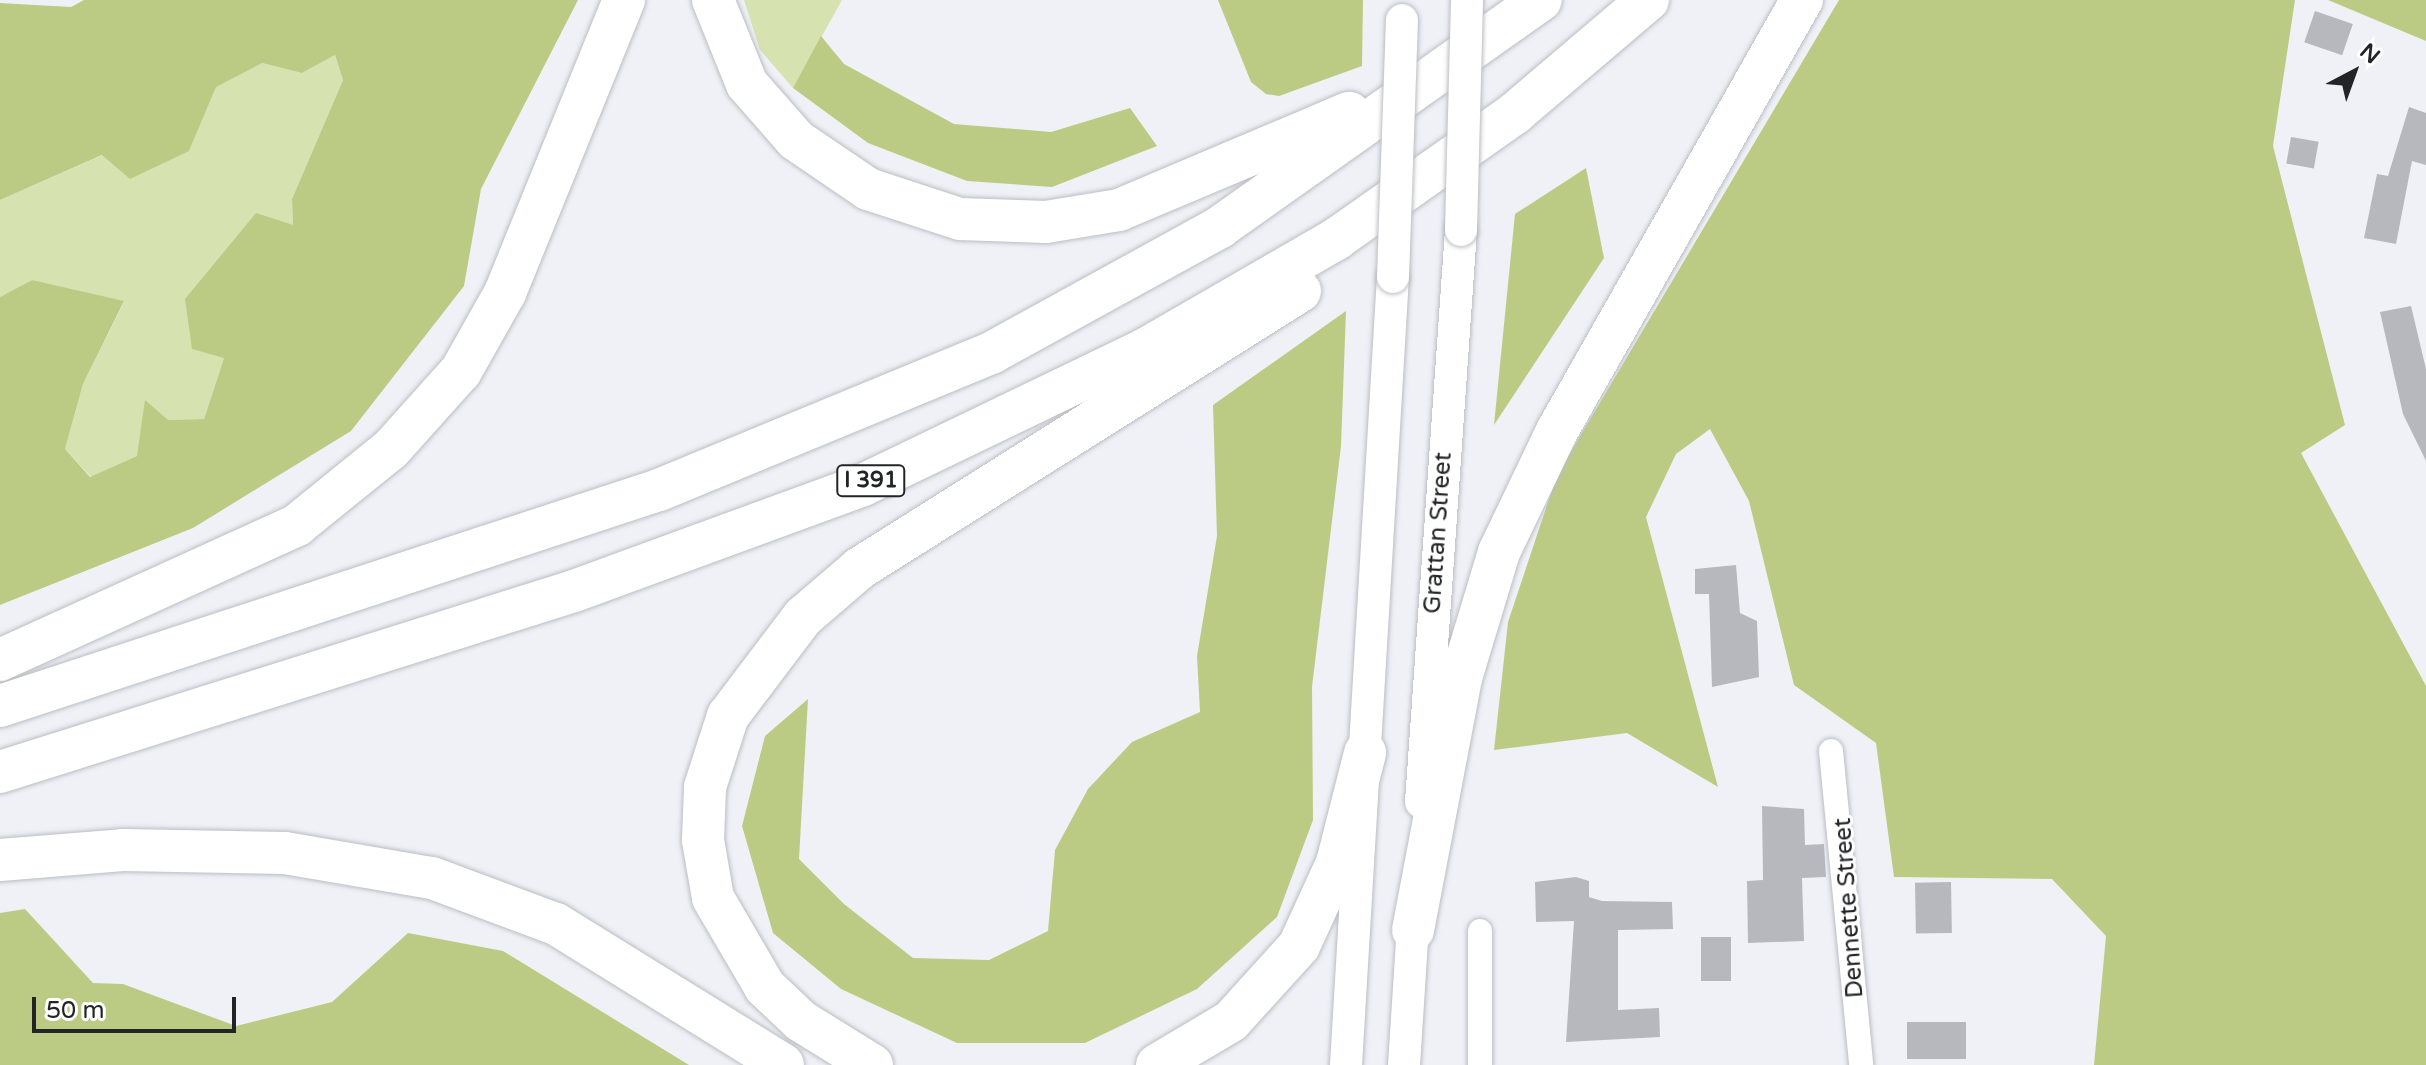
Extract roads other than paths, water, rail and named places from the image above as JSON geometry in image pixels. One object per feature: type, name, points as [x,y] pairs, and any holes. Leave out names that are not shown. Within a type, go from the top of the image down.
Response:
[{"type":"highway","points":[[0,660],[297,525],[391,449],[461,371],[505,293],[624,0]]},
{"type":"highway","points":[[713,0],[747,84],[815,156],[913,208],[1016,223],[1119,210],[1231,168],[1400,88],[1529,10]]},
{"type":"highway","name":"I 391","points":[[0,772],[574,591],[863,485],[1247,292],[1514,114],[1648,0]]},
{"type":"highway","points":[[1413,930],[1461,678],[1499,552],[1557,431],[1802,0]]},
{"type":"highway","points":[[0,706],[659,490],[980,358],[1107,295],[1220,227],[1529,10]]},
{"type":"highway","points":[[872,1065],[773,996],[736,947],[713,898],[703,820],[710,762],[758,670],[860,568],[1290,299],[1514,114]]},
{"type":"highway","points":[[1157,1065],[1231,1021],[1299,946],[1332,876],[1365,753]]},
{"type":"highway","points":[[0,860],[123,850],[271,853],[432,878],[556,924],[783,1065]]},
{"type":"main road","name":"Grattan Street","points":[[1404,1065],[1461,230],[1467,0]]},
{"type":"main road","points":[[1346,1065],[1393,277],[1402,10]]},
{"type":"street","name":"Dennette Street","points":[[1831,751],[1861,1065]]},
{"type":"street","points":[[1480,931],[1480,1065]]}]
